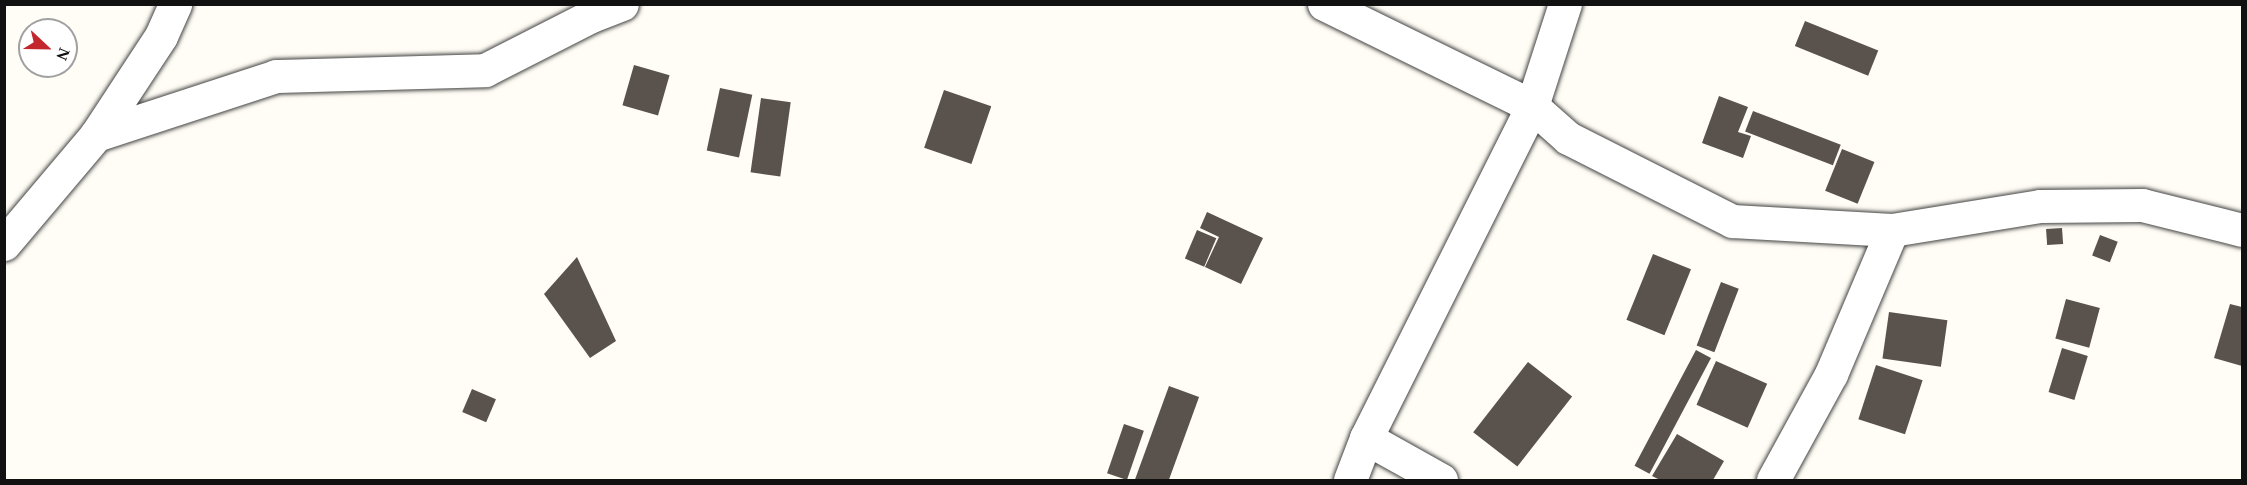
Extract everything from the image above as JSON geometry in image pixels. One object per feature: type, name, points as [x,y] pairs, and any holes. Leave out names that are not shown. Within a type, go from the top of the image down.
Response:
[{"type":"street","points":[[4,244],[96,135],[161,36],[175,4]]},
{"type":"street","points":[[96,135],[276,76],[485,70],[591,16],[622,4]]},
{"type":"street","points":[[1324,4],[1532,106],[1568,138],[1732,221],[1892,230],[2040,206],[2142,205],[2242,230]]},
{"type":"street","points":[[1350,480],[1366,438],[1532,106],[1565,4]]},
{"type":"street","points":[[1773,480],[1831,374],[1892,230]]},
{"type":"street","points":[[1366,438],[1441,480]]},
{"type":"building","points":[[1805,21],[1878,51],[1868,76],[1795,46]]},
{"type":"building","points":[[634,65],[670,75],[658,116],[622,105]]},
{"type":"building","points":[[720,88],[752,95],[739,157],[707,151]]},
{"type":"building","points":[[944,90],[991,106],[971,164],[924,148]]},
{"type":"building","points":[[1719,96],[1748,107],[1738,132],[1751,136],[1743,158],[1702,143]]},
{"type":"building","points":[[761,98],[791,102],[780,176],[751,172]]},
{"type":"building","points":[[1753,111],[1841,145],[1833,165],[1745,132]]},
{"type":"building","points":[[1842,149],[1874,162],[1858,204],[1825,191]]},
{"type":"building","points":[[1207,212],[1263,238],[1241,284],[1205,267],[1219,237],[1200,228]]},
{"type":"building","points":[[2062,228],[2063,244],[2047,245],[2046,229]]},
{"type":"building","points":[[1197,230],[1216,238],[1204,267],[1185,259]]},
{"type":"building","points":[[2100,235],[2118,242],[2110,262],[2092,256]]},
{"type":"building","points":[[1653,254],[1691,269],[1664,335],[1626,320]]},
{"type":"building","points":[[577,257],[616,341],[590,358],[544,294]]},
{"type":"building","points":[[1721,282],[1739,289],[1714,352],[1697,345]]},
{"type":"building","points":[[2066,299],[2100,308],[2089,348],[2055,339]]},
{"type":"building","points":[[2230,304],[2242,307],[2242,366],[2214,358]]},
{"type":"building","points":[[1889,312],[1947,320],[1941,367],[1882,359]]},
{"type":"building","points":[[2062,348],[2088,356],[2074,400],[2049,392]]},
{"type":"building","points":[[1696,350],[1711,358],[1650,474],[1634,466]]},
{"type":"building","points":[[1716,361],[1767,384],[1748,428],[1696,405]]},
{"type":"building","points":[[1528,362],[1572,396],[1517,467],[1473,432]]},
{"type":"building","points":[[1876,365],[1923,380],[1905,434],[1858,419]]},
{"type":"building","points":[[1169,386],[1199,397],[1169,480],[1135,480]]},
{"type":"building","points":[[472,389],[496,399],[486,422],[462,412]]},
{"type":"building","points":[[1124,424],[1144,431],[1127,480],[1107,473]]},
{"type":"building","points":[[1677,434],[1724,461],[1713,480],[1660,480],[1652,476]]}]
